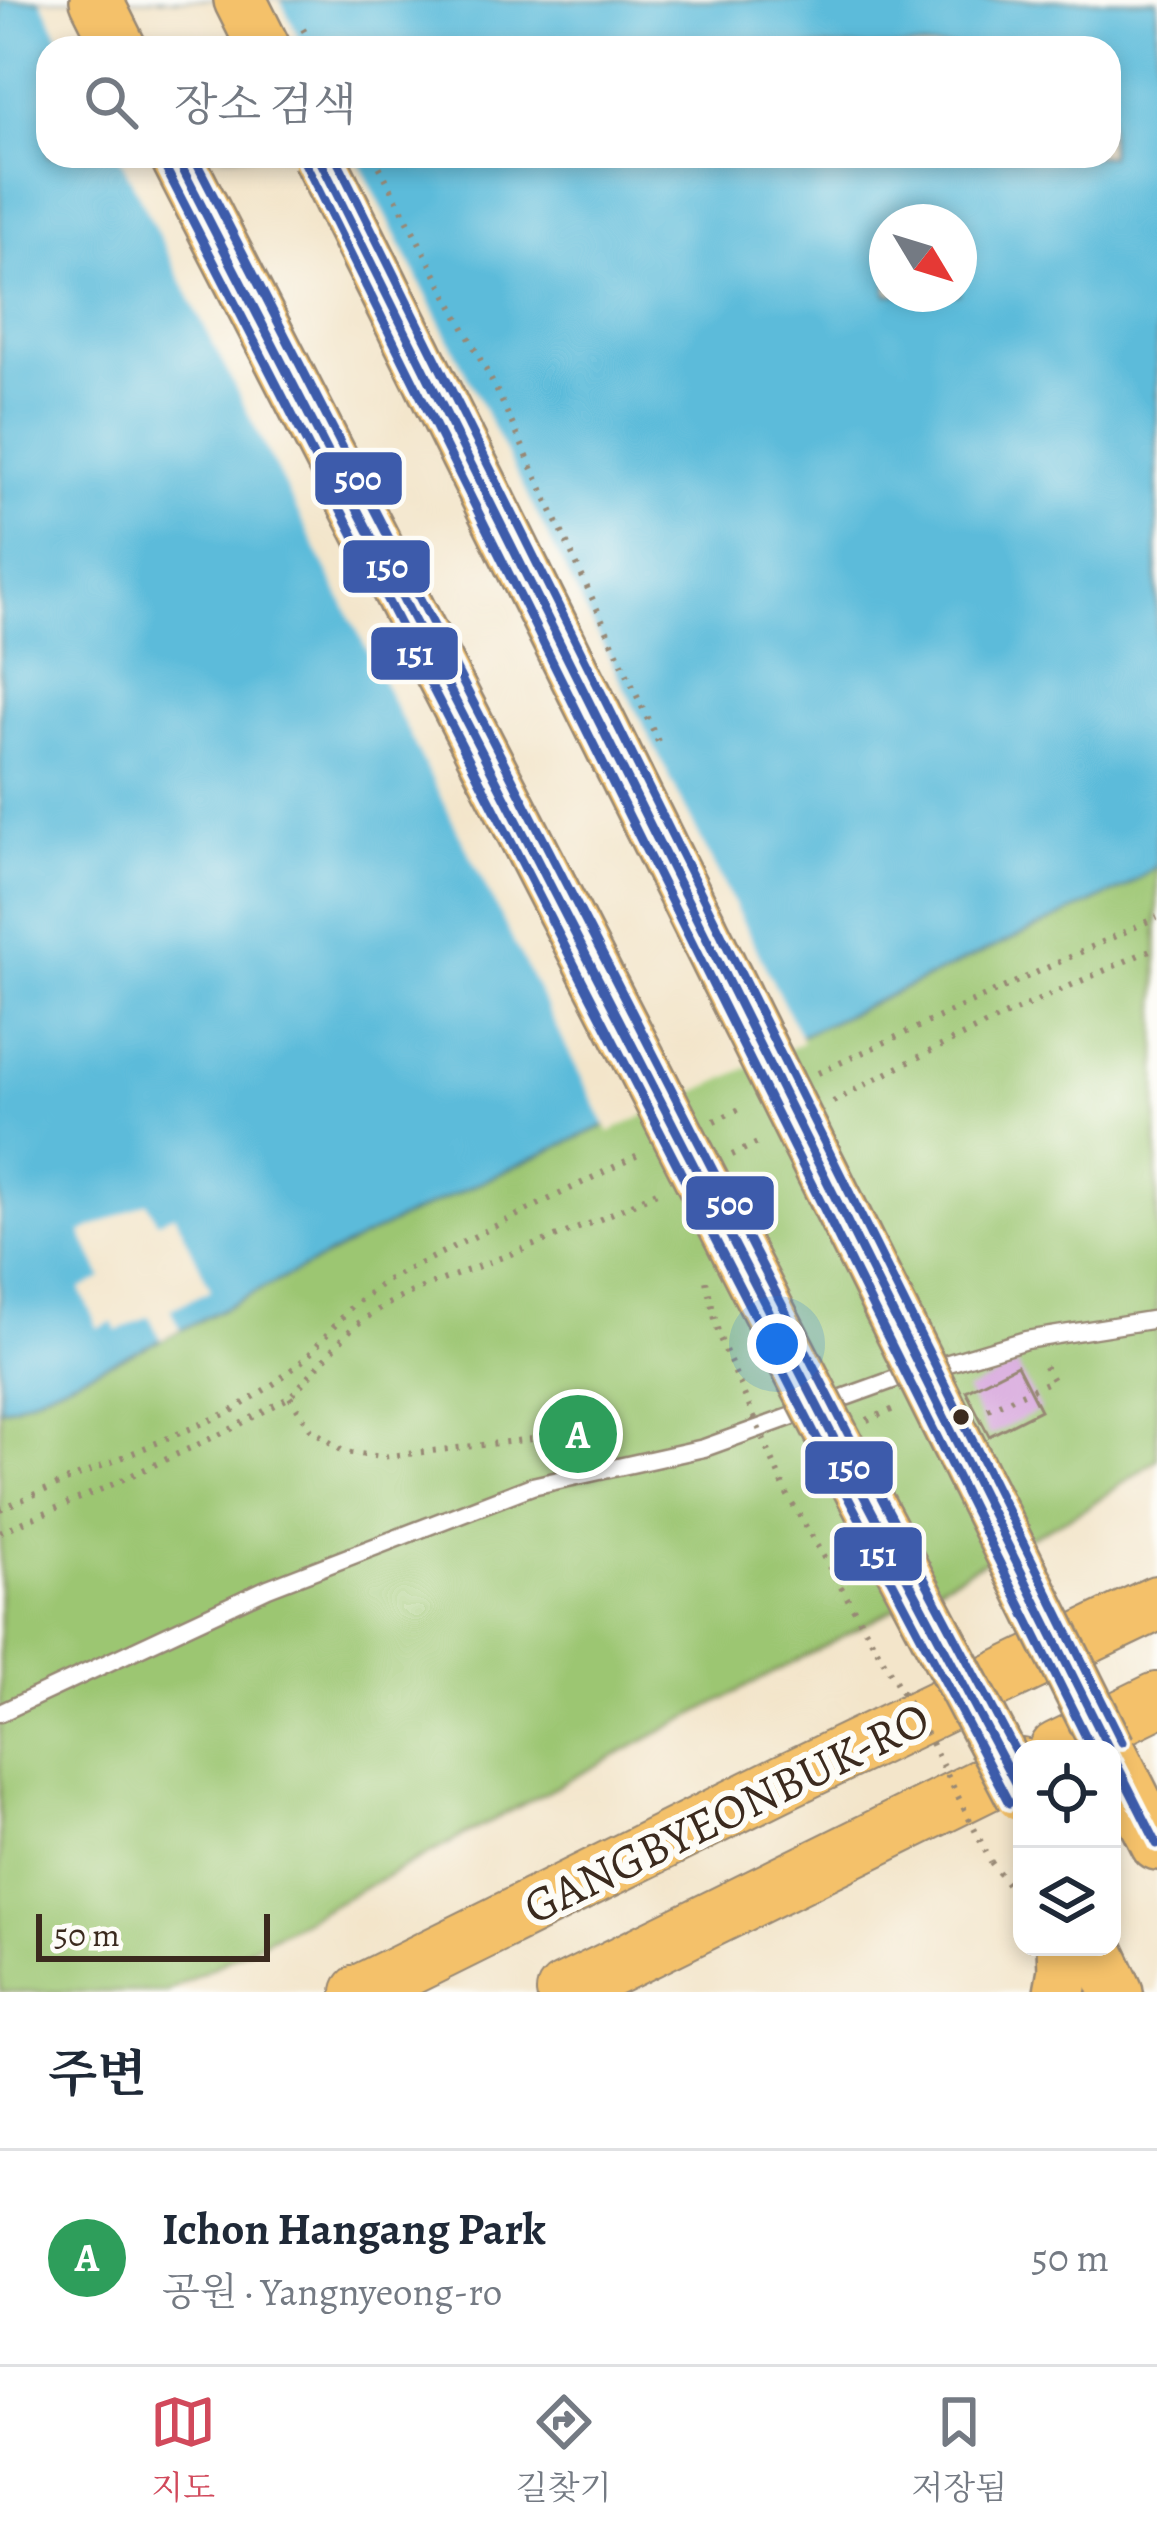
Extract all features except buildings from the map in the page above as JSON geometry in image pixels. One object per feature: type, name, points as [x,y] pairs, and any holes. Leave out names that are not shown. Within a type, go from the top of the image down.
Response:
[{"type":"highway","name":"GANGBYEONBUK-RO","points":[[360,1992],[1157,1604]]},
{"type":"highway","points":[[1075,1740],[1157,1700]]},
{"type":"highway","name":"GANGBYEONBUK-RO","points":[[564,1992],[639,1971],[1013,1771]]},
{"type":"main road","points":[[95,0],[114,36]]},
{"type":"main road","points":[[240,0],[258,36]]},
{"type":"main road","points":[[182,168],[1013,1779]]},
{"type":"main road","points":[[324,168],[1157,1844]]},
{"type":"main road","points":[[1060,1992],[1063,1956]]},
{"type":"main road","points":[[1100,1956],[1117,1992]]},
{"type":"lane","points":[[0,1712],[268,1588],[532,1486],[704,1448],[898,1378],[1025,1340],[1157,1319]]},
{"type":"path","points":[[799,1082],[1157,917]]},
{"type":"path","points":[[712,1121],[756,1102]]},
{"type":"path","points":[[0,1509],[232,1411],[307,1357],[352,1306],[385,1281],[647,1151]]},
{"type":"path","points":[[988,1408],[1053,1380],[1025,1340]]},
{"type":"path","points":[[0,1532],[191,1448],[290,1397],[311,1429],[344,1452],[382,1456],[540,1438],[611,1442]]},
{"type":"path","points":[[704,1448],[770,1450]]},
{"type":"path","points":[[991,1862],[1013,1892]]},
{"type":"green space","points":[[1157,866],[1157,1459],[1090,1506],[166,1992],[0,1992],[0,1409],[161,1340],[396,1221],[1126,887]]},
{"type":"water","points":[[0,0],[1157,0],[1157,866],[1126,887],[396,1221],[161,1340],[0,1409]]},
{"type":"pier","points":[[41,0],[280,0],[298,36],[59,36]]},
{"type":"pier","points":[[125,168],[362,168],[803,1042],[609,1132]]},
{"type":"pier","points":[[147,1202],[157,1222],[175,1214],[211,1290],[171,1309],[181,1330],[161,1340],[149,1316],[117,1331],[113,1322],[98,1328],[80,1289],[102,1278],[81,1233]]},
{"type":"transit line","name":"151","points":[[166,168],[1009,1803]]},
{"type":"transit line","name":"150","points":[[182,168],[1013,1779]]},
{"type":"transit line","name":"500","points":[[199,168],[1013,1747]]},
{"type":"transit line","name":"151","points":[[307,168],[1088,1740]]},
{"type":"transit line","name":"150","points":[[324,168],[1105,1740]]},
{"type":"transit line","name":"500","points":[[341,168],[1122,1742]]},
{"type":"transit line","name":"150","points":[[1121,1773],[1157,1844]]},
{"type":"place","name":"Ichon Hangang Park","points":[[578,1434]]}]
